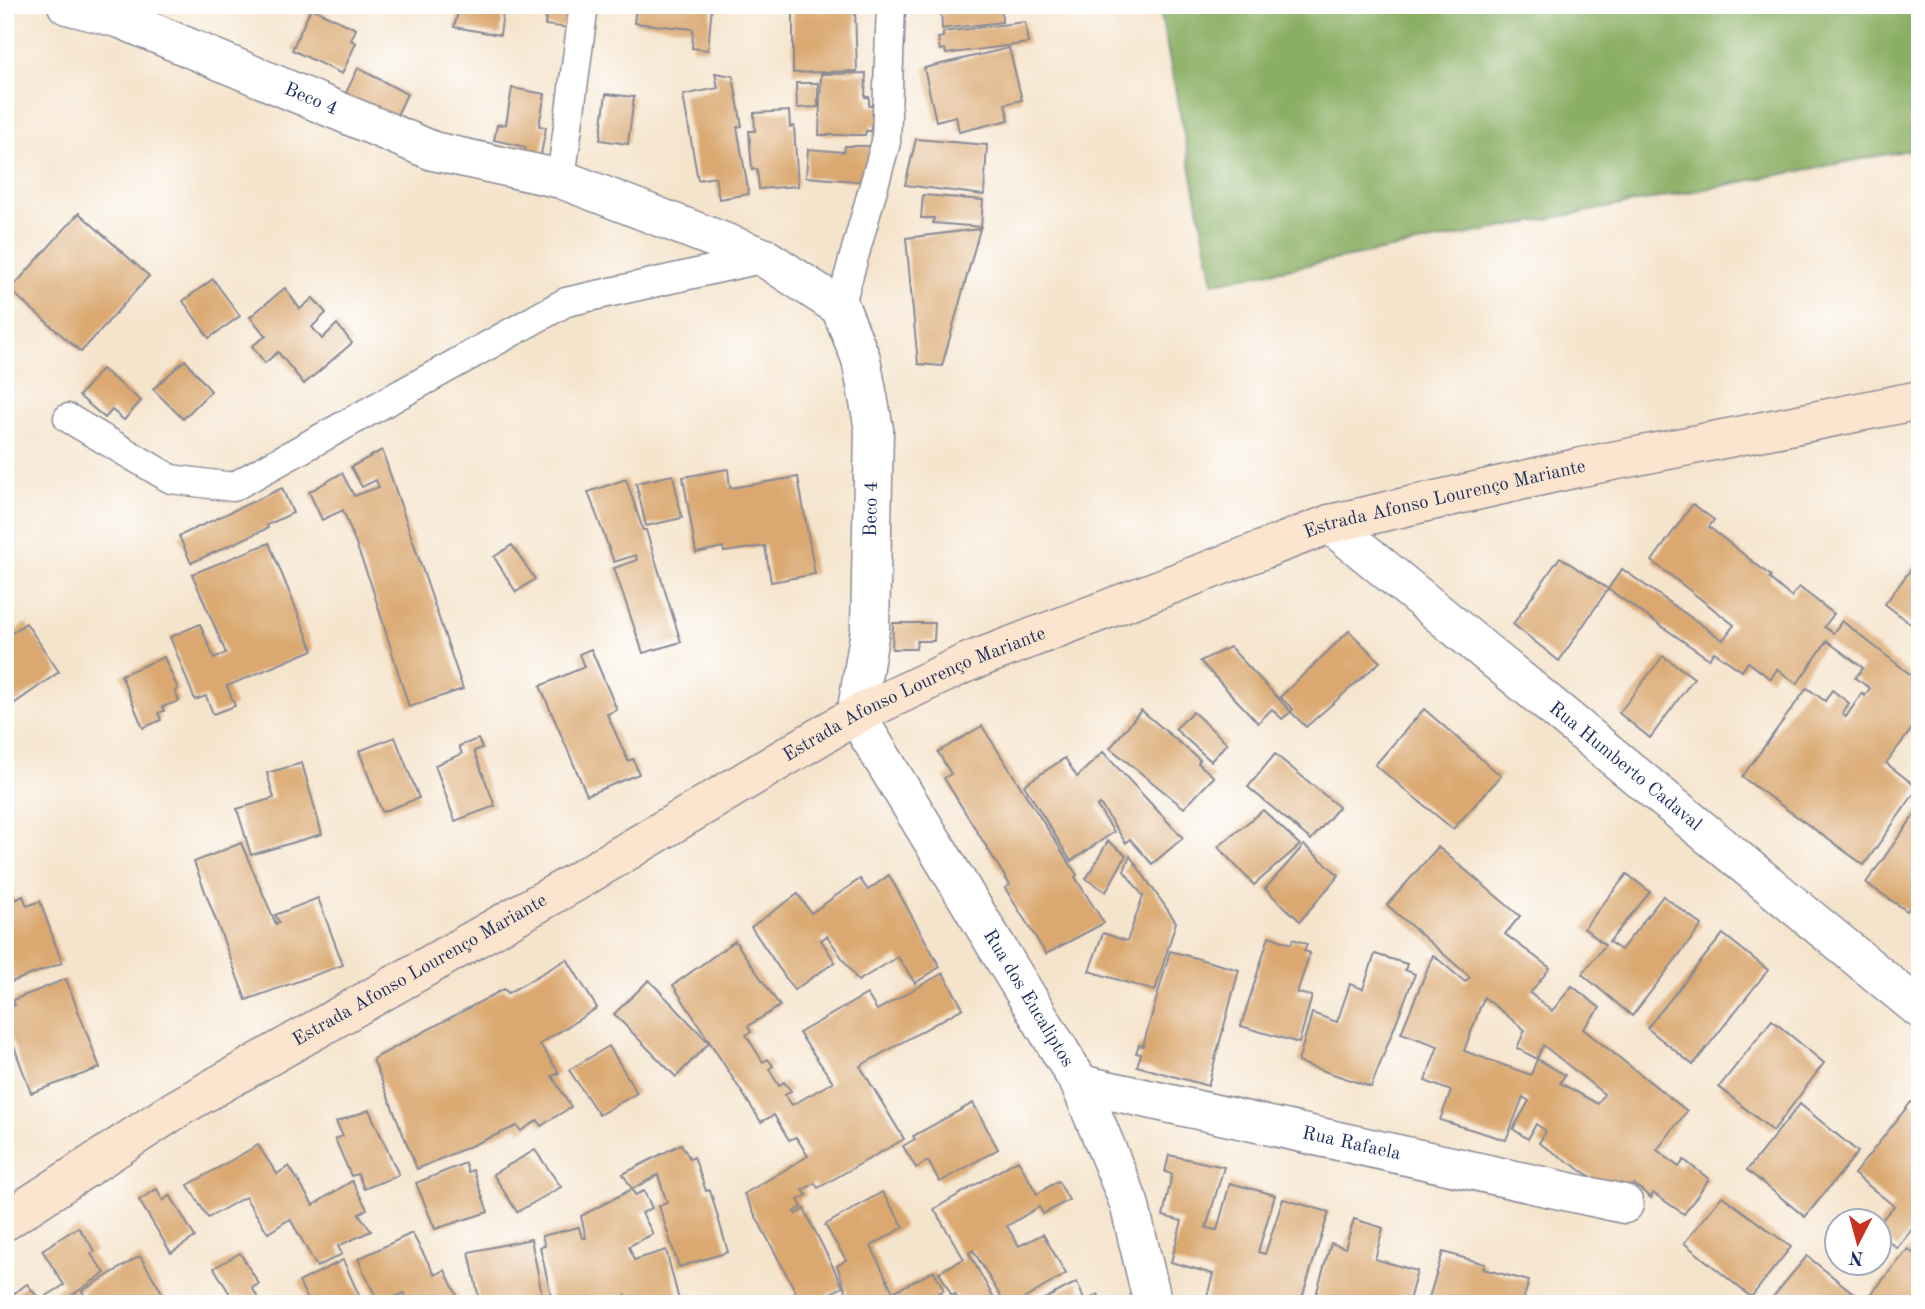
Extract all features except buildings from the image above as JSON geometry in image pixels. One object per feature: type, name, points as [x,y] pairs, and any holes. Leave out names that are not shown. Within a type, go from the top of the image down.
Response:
[{"type":"main road","name":"Estrada Afonso Lourenço Mariante","points":[[5,1221],[178,1108],[572,884],[856,715],[966,663],[1330,524],[1577,468],[1920,400]]},
{"type":"street","name":"Beco 4","points":[[67,5],[121,19],[433,151],[561,179],[765,258],[840,307],[861,359],[874,429],[870,630],[856,715]]},
{"type":"street","name":"Rua Humberto Cadaval","points":[[1330,524],[1920,1009]]},
{"type":"street","name":"Rua dos Eucaliptos","points":[[856,715],[1080,1084],[1129,1203],[1153,1304]]},
{"type":"street","name":"Rua Rafaela","points":[[1080,1084],[1624,1204]]},
{"type":"lane","points":[[561,179],[584,5]]},
{"type":"lane","points":[[840,307],[886,142],[891,5]]},
{"type":"lane","points":[[68,418],[171,479],[233,487],[565,302],[765,258]]},
{"type":"green space","points":[[1159,5],[1920,5],[1920,148],[1213,283]]}]
